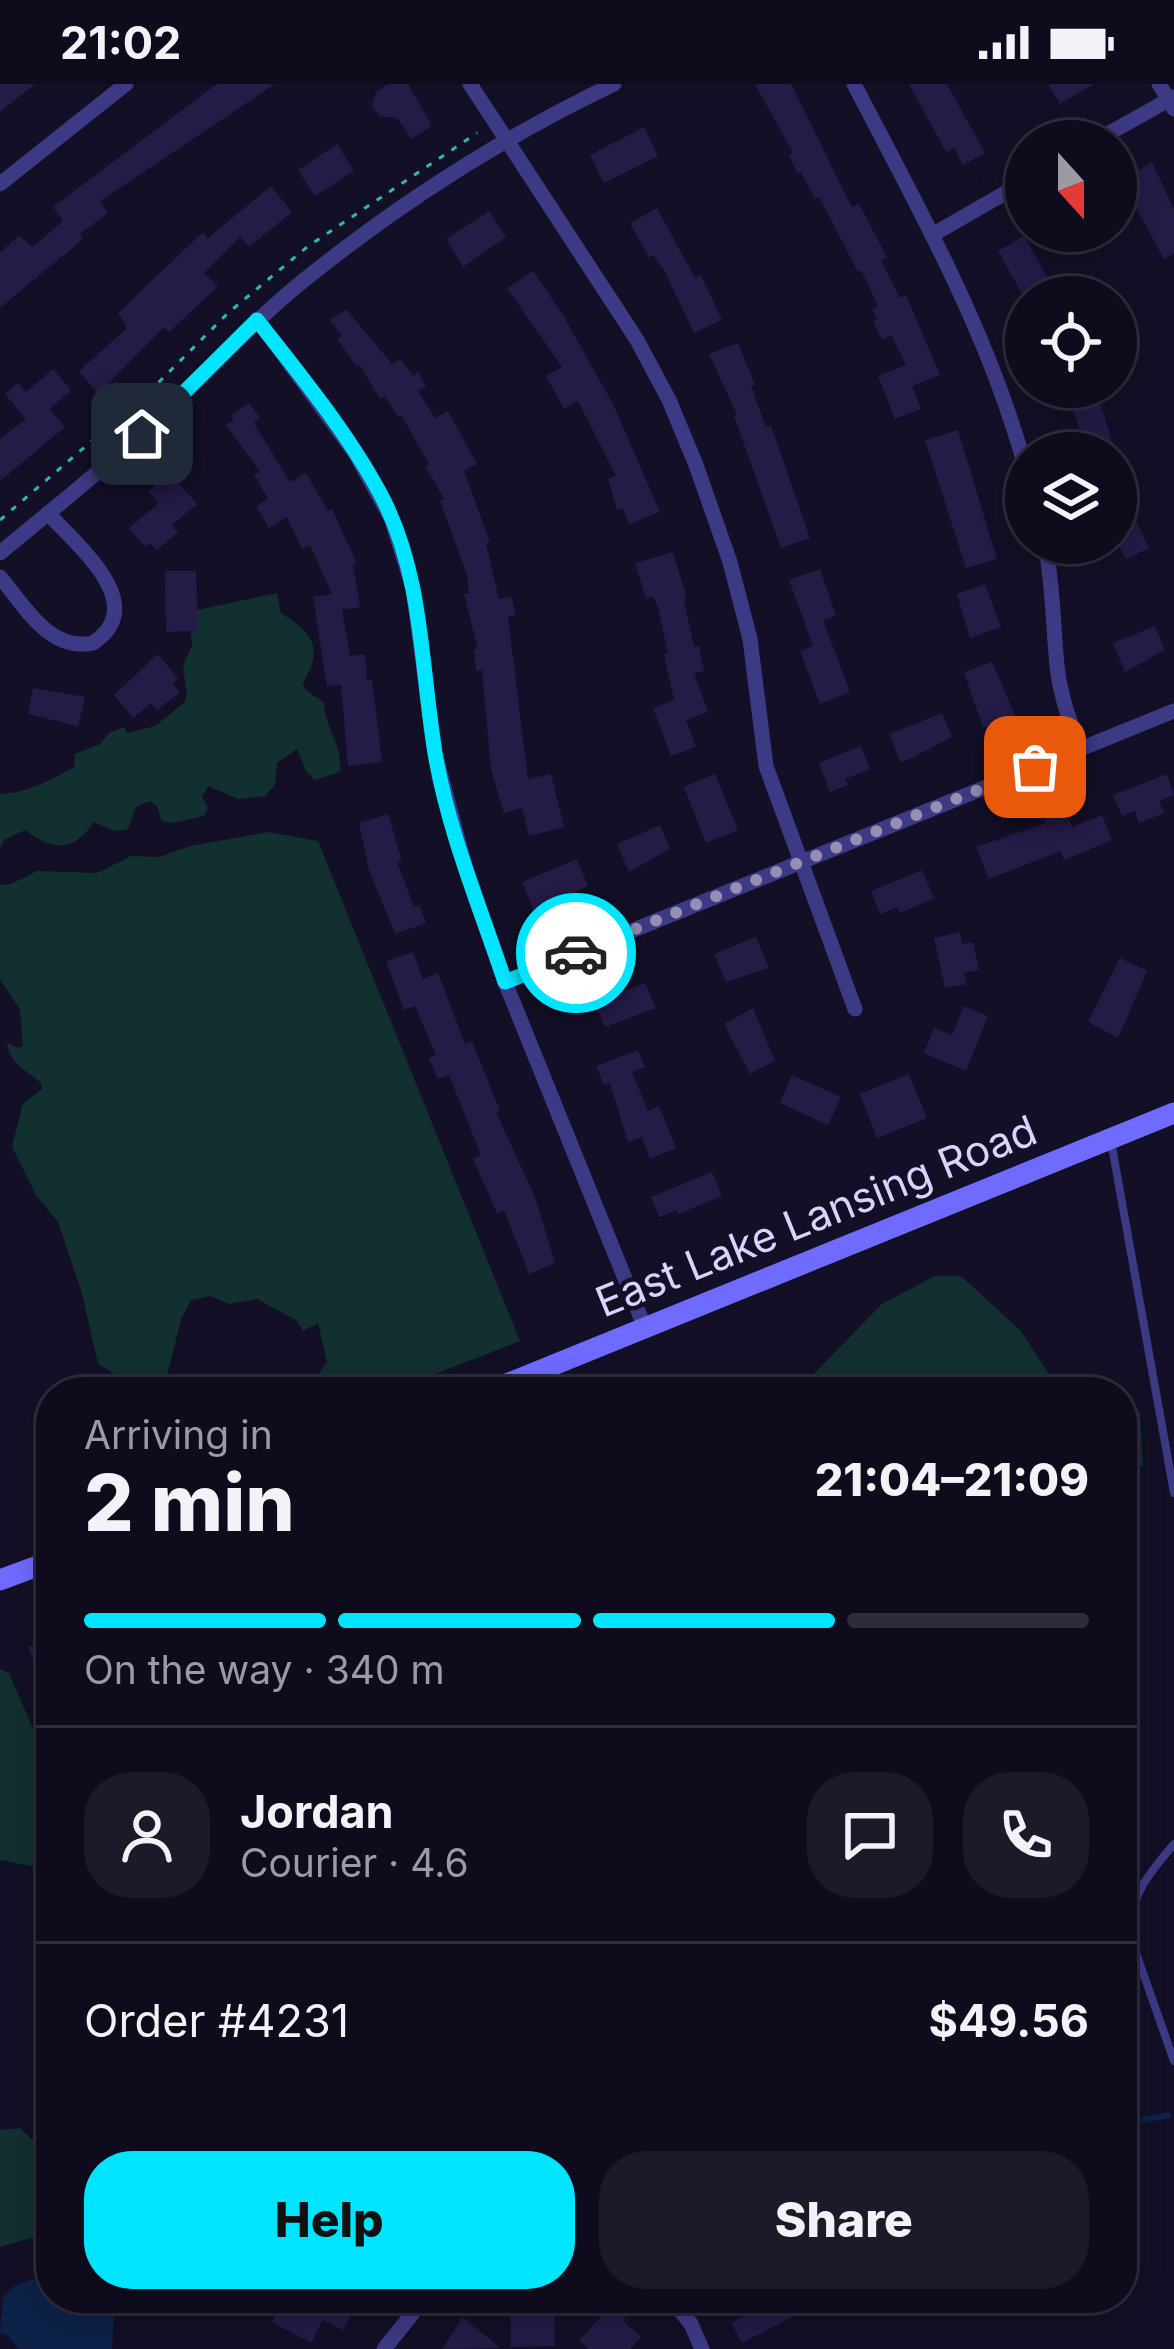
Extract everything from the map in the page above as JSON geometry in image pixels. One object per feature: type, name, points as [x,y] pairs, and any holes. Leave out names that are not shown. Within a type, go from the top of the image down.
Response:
[{"type":"main road","name":"East Lake Lansing Road","points":[[524,1377],[1174,1113]]},
{"type":"main road","points":[[0,1580],[36,1567]]},
{"type":"street","points":[[0,184],[126,84]]},
{"type":"street","points":[[470,84],[637,340],[693,458],[730,562],[750,640],[766,766],[855,1009]]},
{"type":"street","points":[[0,553],[142,434],[257,320],[389,215],[507,140],[614,84]]},
{"type":"street","points":[[854,84],[932,235],[989,360],[1013,432]]},
{"type":"street","points":[[1130,120],[1168,97]]},
{"type":"street","points":[[932,235],[1005,193]]},
{"type":"street","points":[[257,320],[355,453],[391,518],[413,588],[443,789],[465,866],[505,982],[645,1328]]},
{"type":"street","points":[[0,577],[56,640],[78,646],[104,635],[114,618],[115,596],[48,513]]},
{"type":"street","points":[[1049,564],[1057,668],[1080,748]]},
{"type":"street","points":[[505,982],[1174,710]]},
{"type":"street","points":[[384,2349],[412,2313]]},
{"type":"street","points":[[682,2313],[702,2349]]},
{"type":"lane","points":[[1111,1138],[1174,1493]]},
{"type":"lane","points":[[1137,1894],[1174,1844]]},
{"type":"lane","points":[[1137,1956],[1174,2061]]},
{"type":"green space","points":[[277,593],[281,613],[311,641],[313,657],[303,684],[324,703],[340,772],[315,780],[297,749],[277,763],[275,785],[265,796],[238,799],[208,786],[202,797],[208,808],[204,816],[162,821],[150,801],[136,807],[128,829],[114,830],[94,822],[78,839],[62,846],[25,830],[4,840],[0,848],[0,794],[48,781],[74,767],[75,754],[100,744],[109,733],[124,727],[127,733],[155,726],[184,703],[183,666],[192,646],[190,619],[197,610]]},
{"type":"green space","points":[[268,832],[318,841],[520,1341],[428,1377],[320,1377],[327,1362],[318,1323],[303,1331],[296,1320],[257,1299],[229,1304],[210,1296],[191,1300],[181,1319],[167,1377],[120,1377],[98,1364],[82,1293],[58,1222],[36,1195],[12,1147],[23,1103],[42,1089],[15,1062],[7,1043],[23,1046],[20,1009],[0,980],[0,885],[37,871],[97,873],[131,856],[159,857],[190,846]]},
{"type":"green space","points":[[935,1276],[961,1276],[1020,1330],[1051,1377],[811,1377],[882,1304]]},
{"type":"green space","points":[[1137,1410],[1140,1411],[1143,1467],[1137,1465]]},
{"type":"green space","points":[[0,1669],[9,1673],[36,1736],[36,1867],[0,1860]]},
{"type":"green space","points":[[20,2128],[36,2143],[36,2236],[0,2247],[0,2130]]},
{"type":"water","points":[[36,2278],[36,2313],[112,2313],[112,2349],[19,2349],[0,2333],[3,2298],[14,2286]]},
{"type":"building","points":[[0,84],[35,84],[0,112]]},
{"type":"building","points":[[217,84],[275,84],[100,201],[108,213],[0,308],[0,252],[19,236],[33,247],[63,221],[53,207]]},
{"type":"building","points":[[388,84],[408,84],[432,126],[412,139],[397,118],[379,116],[372,106],[376,92]]},
{"type":"building","points":[[755,84],[791,84],[852,207],[859,204],[887,257],[881,260],[900,298],[906,295],[940,375],[912,386],[921,409],[895,419],[878,376],[906,365],[891,335],[882,340],[873,321],[877,319],[872,309],[878,306],[861,270],[858,272],[819,197],[815,199],[801,172],[798,174],[789,156],[793,153]]},
{"type":"building","points":[[909,84],[947,84],[985,153],[963,165],[954,148],[946,152]]},
{"type":"building","points":[[1048,84],[1094,84],[1060,104]]},
{"type":"building","points":[[644,127],[658,156],[604,183],[590,155]]},
{"type":"building","points":[[337,144],[354,171],[315,196],[298,170]]},
{"type":"building","points":[[1152,162],[1174,210],[1174,253],[1164,259],[1137,209],[1137,171]]},
{"type":"building","points":[[271,186],[292,212],[249,247],[240,237],[204,273],[218,286],[169,332],[164,327],[98,394],[79,371],[127,328],[118,313],[203,232],[208,238]]},
{"type":"building","points":[[657,208],[695,278],[701,275],[722,320],[694,333],[664,270],[653,255],[649,257],[630,223]]},
{"type":"building","points":[[489,211],[506,237],[463,267],[446,239]]},
{"type":"building","points":[[1005,247],[1005,252],[1033,252],[1047,276],[1012,276],[998,251]]},
{"type":"building","points":[[533,271],[613,404],[660,512],[629,524],[623,508],[617,510],[608,479],[616,476],[578,401],[564,409],[546,376],[562,367],[507,288]]},
{"type":"building","points":[[346,309],[392,364],[400,359],[413,376],[418,372],[426,386],[418,391],[435,418],[448,411],[477,464],[464,471],[490,542],[486,543],[499,599],[511,596],[516,615],[508,617],[528,779],[551,774],[564,827],[529,836],[522,808],[504,813],[491,770],[482,670],[476,671],[474,649],[478,649],[464,594],[469,593],[467,575],[440,501],[444,499],[401,415],[385,396],[380,399],[337,339],[342,336],[330,320]]},
{"type":"building","points":[[738,343],[810,538],[781,548],[737,415],[709,354]]},
{"type":"building","points":[[53,369],[71,390],[50,409],[65,427],[0,481],[0,439],[26,419],[5,394],[18,383],[26,392]]},
{"type":"building","points":[[249,403],[260,418],[254,423],[290,482],[306,473],[328,511],[332,509],[357,564],[353,565],[360,607],[342,610],[350,656],[365,654],[367,680],[372,679],[382,762],[348,766],[341,685],[327,686],[313,597],[332,594],[310,545],[302,549],[287,517],[269,528],[256,506],[268,499],[254,475],[260,472],[226,425],[234,419],[231,415]]},
{"type":"building","points":[[1073,408],[1102,408],[1109,432],[1080,432]]},
{"type":"building","points":[[958,430],[997,559],[966,568],[925,440]]},
{"type":"building","points":[[170,473],[197,504],[172,525],[178,532],[157,550],[150,543],[145,547],[129,528],[159,503],[149,491]]},
{"type":"building","points":[[1137,523],[1149,548],[1137,554]]},
{"type":"building","points":[[673,552],[694,647],[699,646],[704,671],[694,673],[708,712],[686,720],[696,747],[671,756],[653,708],[674,700],[664,654],[668,654],[658,607],[653,597],[646,599],[635,563]]},
{"type":"building","points":[[820,569],[836,616],[823,620],[850,692],[820,704],[800,651],[813,646],[789,580]]},
{"type":"building","points":[[165,571],[196,571],[198,631],[166,632]]},
{"type":"building","points":[[985,584],[1001,627],[970,638],[957,594]]},
{"type":"building","points":[[1155,626],[1165,650],[1125,672],[1113,643]]},
{"type":"building","points":[[158,654],[178,679],[173,684],[180,692],[157,710],[151,703],[133,718],[114,695]]},
{"type":"building","points":[[992,662],[1016,717],[983,728],[964,672]]},
{"type":"building","points":[[33,688],[85,697],[78,726],[28,714]]},
{"type":"building","points":[[942,713],[952,737],[901,763],[889,734]]},
{"type":"building","points":[[861,746],[870,769],[845,779],[848,785],[830,792],[819,763]]},
{"type":"building","points":[[715,774],[738,830],[706,843],[684,787]]},
{"type":"building","points":[[1167,774],[1174,795],[1159,801],[1164,813],[1139,823],[1135,811],[1122,816],[1113,795]]},
{"type":"building","points":[[1065,809],[1072,827],[1102,815],[1112,840],[1064,860],[1061,851],[989,879],[976,847],[1046,823],[1044,818]]},
{"type":"building","points":[[388,814],[402,861],[397,862],[414,907],[419,905],[426,923],[395,934],[369,870],[359,823]]},
{"type":"building","points":[[660,825],[670,849],[629,872],[617,844]]},
{"type":"building","points":[[577,859],[588,886],[535,913],[522,882]]},
{"type":"building","points":[[922,870],[934,898],[900,913],[897,907],[880,914],[871,891]]},
{"type":"building","points":[[960,932],[962,944],[973,942],[979,970],[964,973],[967,984],[945,988],[934,938]]},
{"type":"building","points":[[756,937],[769,968],[726,982],[714,954]]},
{"type":"building","points":[[413,952],[423,979],[438,973],[465,1044],[472,1041],[500,1111],[496,1112],[535,1197],[555,1263],[529,1274],[504,1210],[497,1213],[473,1159],[481,1155],[449,1075],[438,1079],[429,1058],[436,1055],[415,1006],[404,1010],[386,961]]},
{"type":"building","points":[[1120,958],[1147,971],[1118,1038],[1088,1022]]},
{"type":"building","points":[[645,983],[656,1008],[605,1027],[593,998]]},
{"type":"building","points":[[964,1006],[988,1016],[966,1071],[924,1053],[934,1028],[952,1035]]},
{"type":"building","points":[[753,1008],[775,1061],[750,1074],[724,1024]]},
{"type":"building","points":[[638,1050],[645,1067],[632,1072],[648,1111],[659,1106],[676,1148],[650,1159],[642,1137],[628,1142],[610,1083],[604,1085],[596,1066]]},
{"type":"building","points":[[909,1074],[927,1118],[877,1138],[860,1094]]},
{"type":"building","points":[[792,1075],[841,1097],[828,1125],[780,1103]]},
{"type":"building","points":[[712,1172],[722,1196],[659,1217],[651,1197]]},
{"type":"building","points":[[36,1644],[36,1667],[28,1647]]},
{"type":"building","points":[[277,2313],[352,2313],[343,2330],[323,2320],[311,2343],[272,2322]]},
{"type":"building","points":[[510,2313],[554,2313],[555,2346],[511,2347]]},
{"type":"building","points":[[604,2313],[622,2313],[623,2321],[641,2337],[630,2349],[589,2349],[579,2341]]},
{"type":"building","points":[[790,2313],[792,2317],[742,2343],[731,2323],[749,2314]]},
{"type":"building","points":[[463,2317],[500,2348],[442,2349]]},
{"type":"waterway","points":[[1137,2122],[1168,2115]]},
{"type":"way so far","points":[[576,953],[1035,767]]},
{"type":"route","points":[[142,434],[257,320],[355,453],[391,518],[413,588],[443,789],[505,982],[576,953]]}]
